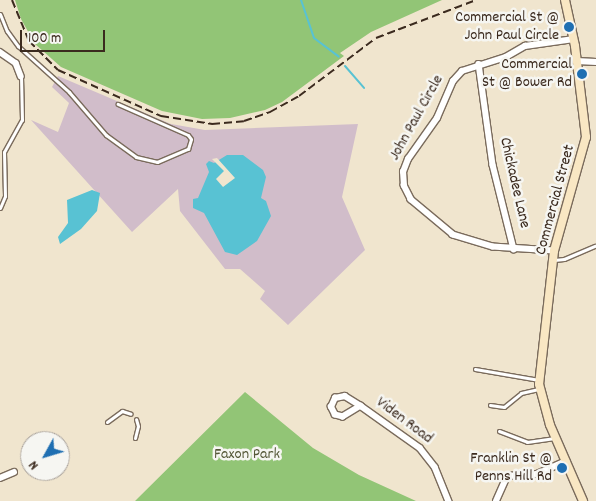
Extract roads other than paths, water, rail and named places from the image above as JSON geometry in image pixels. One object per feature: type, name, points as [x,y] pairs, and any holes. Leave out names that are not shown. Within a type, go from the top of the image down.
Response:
[{"type":"main road","name":"Commercial Street","points":[[565,0],[574,39],[586,141],[554,251],[539,384],[555,437],[583,501]]},
{"type":"street","name":"John Paul Circle","points":[[554,251],[480,245],[453,235],[417,206],[404,182],[406,162],[439,114],[454,79],[464,69],[506,57],[525,46],[574,39]]},
{"type":"street","points":[[0,52],[16,63],[21,76]]},
{"type":"street","points":[[577,61],[596,62]]},
{"type":"street","name":"Chickadee Lane","points":[[479,64],[493,165],[514,249]]},
{"type":"street","name":"Viden Road","points":[[361,406],[346,417],[337,416],[331,409],[332,402],[340,396],[347,397],[361,406],[426,454],[437,470],[449,501]]},
{"type":"street","points":[[496,501],[509,475],[537,474],[566,461]]},
{"type":"street","points":[[0,478],[14,472]]},
{"type":"lane","points":[[0,14],[11,38],[46,73],[69,92],[106,135],[140,159],[157,162],[188,149],[191,139],[188,135],[118,104]]},
{"type":"lane","points":[[0,208],[5,196],[4,152],[22,120],[21,76]]},
{"type":"lane","points":[[553,260],[564,259],[595,246]]},
{"type":"lane","points":[[476,369],[539,384]]},
{"type":"lane","points":[[490,405],[504,407],[521,394],[539,384]]},
{"type":"lane","points":[[107,422],[122,410],[131,414]]},
{"type":"lane","points":[[135,438],[139,423],[136,419]]},
{"type":"lane","points":[[498,431],[527,442],[555,437]]},
{"type":"water","points":[[227,155],[243,155],[263,170],[266,177],[261,198],[266,201],[271,216],[257,241],[237,255],[225,252],[204,213],[193,208],[193,199],[198,198],[209,172],[206,164],[209,161],[214,163]]},
{"type":"water","points":[[92,190],[100,193],[97,211],[81,229],[60,244],[58,237],[68,223],[67,200]]},
{"type":"waterway","points":[[301,0],[314,38],[339,57]]},
{"type":"waterway","points":[[345,66],[364,88]]},
{"type":"railway","points":[[12,0],[29,41],[58,70],[161,116],[212,124],[244,121],[270,112],[299,96],[376,38],[476,0]]},
{"type":"place","name":"Commercial St @ John Paul Circle","points":[[569,27]]},
{"type":"place","name":"Commercial St @ Bower Rd","points":[[582,74]]},
{"type":"place","name":"Franklin St @ Penns Hill Rd","points":[[562,468]]},
{"type":"park label","name":"Faxon Park","points":[[247,455]]}]
